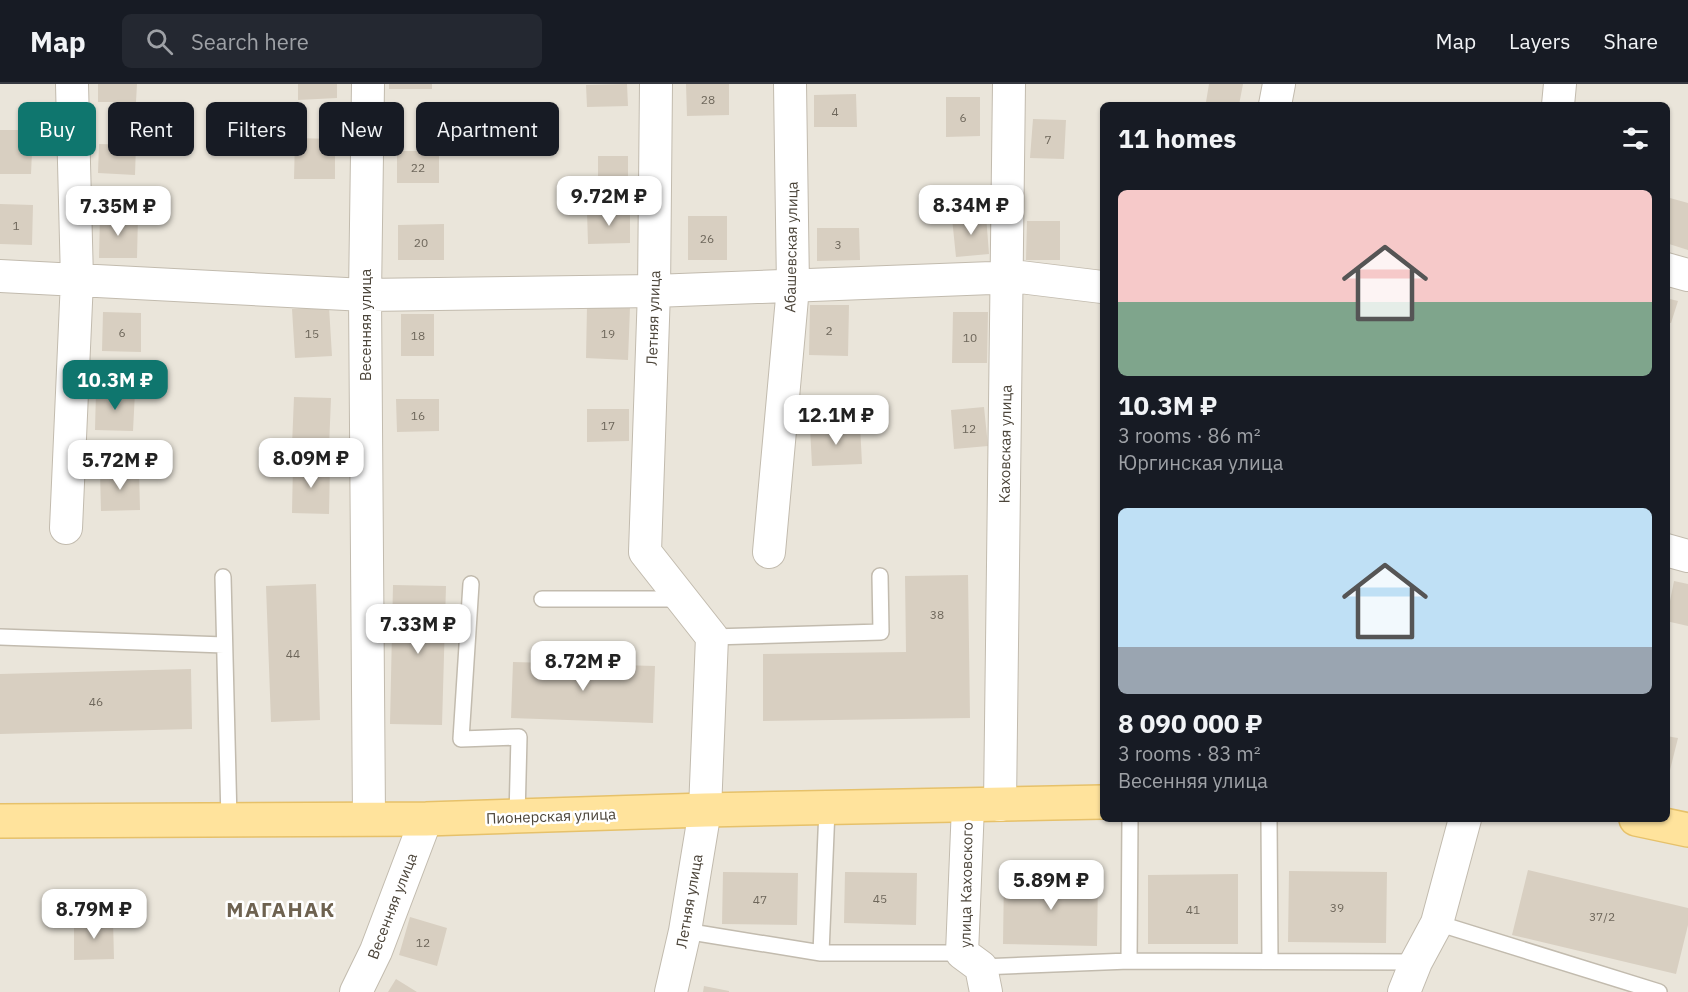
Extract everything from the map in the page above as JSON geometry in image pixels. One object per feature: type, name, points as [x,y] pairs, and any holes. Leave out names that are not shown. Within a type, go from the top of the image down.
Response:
[{"type":"main road","name":"Пионерская улица","points":[[0,821],[517,818],[705,810],[1100,802]]},
{"type":"main road","points":[[1650,822],[1688,830]]},
{"type":"street","points":[[66,528],[77,280],[72,84]]},
{"type":"street","name":"Весенняя улица","points":[[368,84],[365,295],[369,818]]},
{"type":"street","name":"Летняя улица","points":[[656,84],[654,291],[645,552],[682,599]]},
{"type":"street","name":"Абашевская улица","points":[[769,552],[793,287],[790,84]]},
{"type":"street","name":"Каховская улица","points":[[1000,805],[1009,84]]},
{"type":"street","points":[[1276,102],[1279,84]]},
{"type":"street","points":[[1558,102],[1560,84]]},
{"type":"street","points":[[1670,270],[1688,274]]},
{"type":"street","points":[[0,276],[365,295],[654,291],[1008,278],[1100,287]]},
{"type":"street","points":[[1670,551],[1688,556]]},
{"type":"street","points":[[682,599],[712,637]]},
{"type":"street","name":"Летняя улица","points":[[671,992],[686,931],[705,810],[712,637]]},
{"type":"street","name":"улица Каховского","points":[[968,806],[977,971]]},
{"type":"street","name":"Весенняя улица","points":[[356,992],[376,951],[426,819]]},
{"type":"street","points":[[1404,992],[1416,962],[1437,923],[1464,822]]},
{"type":"lane","points":[[712,637],[881,632],[880,576]]},
{"type":"lane","points":[[223,577],[229,820]]},
{"type":"lane","points":[[471,584],[461,739],[519,736],[517,818]]},
{"type":"lane","points":[[542,599],[682,599]]},
{"type":"lane","points":[[0,637],[224,645]]},
{"type":"lane","points":[[821,953],[827,809]]},
{"type":"lane","points":[[1129,961],[1130,822]]},
{"type":"lane","points":[[1269,822],[1270,961]]},
{"type":"lane","points":[[1437,923],[1659,992]]},
{"type":"lane","points":[[686,931],[821,953],[977,971],[1129,961],[1416,962]]},
{"type":"shaded area","points":[[0,84],[1688,84],[1688,992],[0,992]]},
{"type":"building","points":[[98,84],[137,84],[136,102],[98,102]]},
{"type":"building","points":[[298,84],[337,84],[337,98],[298,100]]},
{"type":"building","points":[[389,84],[432,84],[432,89],[389,89]]},
{"type":"building","points":[[627,84],[628,106],[587,107],[586,85]]},
{"type":"building","points":[[686,84],[729,84],[729,115],[687,116]]},
{"type":"building","points":[[1209,84],[1243,84],[1240,102],[1206,102]]},
{"type":"building","points":[[856,94],[857,127],[814,127],[814,95]]},
{"type":"building","points":[[946,97],[980,97],[980,136],[946,137]]},
{"type":"building","points":[[1033,119],[1066,120],[1064,159],[1030,158]]},
{"type":"building","points":[[0,130],[18,130],[18,156],[32,156],[31,174],[0,174]]},
{"type":"building","points":[[307,138],[319,139],[319,156],[335,156],[335,179],[294,179],[295,156],[307,156]]},
{"type":"building","points":[[99,144],[108,144],[108,156],[136,156],[135,175],[98,173]]},
{"type":"building","points":[[404,151],[416,151],[416,156],[439,156],[439,183],[397,183],[397,156],[404,156]]},
{"type":"building","points":[[598,156],[628,156],[628,190],[598,190]]},
{"type":"building","points":[[1670,198],[1688,203],[1688,250],[1670,244]]},
{"type":"building","points":[[0,204],[33,205],[32,245],[0,244]]},
{"type":"building","points":[[587,211],[630,211],[630,243],[588,244]]},
{"type":"building","points":[[100,215],[138,216],[137,258],[99,258]]},
{"type":"building","points":[[986,215],[989,254],[956,257],[952,218]]},
{"type":"building","points":[[688,216],[727,216],[727,260],[688,260]]},
{"type":"building","points":[[1027,221],[1060,221],[1060,260],[1026,260]]},
{"type":"building","points":[[444,224],[444,260],[398,260],[398,225]]},
{"type":"building","points":[[817,228],[859,228],[860,260],[817,261]]},
{"type":"building","points":[[1670,299],[1678,301],[1670,323]]},
{"type":"building","points":[[810,305],[849,305],[848,356],[809,355]]},
{"type":"building","points":[[587,306],[630,307],[628,360],[586,358]]},
{"type":"building","points":[[329,307],[332,356],[295,358],[292,309]]},
{"type":"building","points":[[103,312],[141,313],[141,352],[102,351]]},
{"type":"building","points":[[953,312],[988,312],[987,363],[952,363]]},
{"type":"building","points":[[401,314],[434,314],[434,356],[401,356]]},
{"type":"building","points":[[96,391],[135,392],[133,431],[95,430]]},
{"type":"building","points":[[294,397],[331,398],[329,447],[292,446]]},
{"type":"building","points":[[396,399],[439,399],[439,431],[397,432]]},
{"type":"building","points":[[984,407],[988,446],[954,449],[951,410]]},
{"type":"building","points":[[587,409],[629,409],[629,441],[587,442]]},
{"type":"building","points":[[860,425],[862,464],[812,466],[810,427]]},
{"type":"building","points":[[293,464],[330,465],[329,514],[292,513]]},
{"type":"building","points":[[139,471],[140,510],[101,511],[100,472]]},
{"type":"building","points":[[968,575],[970,718],[763,721],[763,654],[906,652],[905,576]]},
{"type":"building","points":[[1674,581],[1688,584],[1688,626],[1670,622],[1670,601]]},
{"type":"building","points":[[316,584],[320,720],[271,722],[266,586]]},
{"type":"building","points":[[393,585],[446,586],[442,725],[390,724]]},
{"type":"building","points":[[513,662],[655,666],[653,723],[511,718]]},
{"type":"building","points":[[191,669],[192,729],[0,734],[0,674]]},
{"type":"building","points":[[1670,737],[1678,738],[1670,770]]},
{"type":"building","points":[[1528,870],[1688,908],[1688,925],[1676,974],[1512,935]]},
{"type":"building","points":[[1289,871],[1387,872],[1386,943],[1288,942]]},
{"type":"building","points":[[723,872],[798,873],[797,925],[722,924]]},
{"type":"building","points":[[845,872],[917,873],[916,925],[844,923]]},
{"type":"building","points":[[1238,874],[1238,944],[1148,944],[1148,875]]},
{"type":"building","points":[[1004,876],[1098,877],[1097,946],[1003,944]]},
{"type":"building","points":[[410,917],[447,928],[437,966],[399,955]]},
{"type":"building","points":[[113,920],[114,959],[74,960],[74,921]]},
{"type":"building","points":[[396,979],[417,992],[388,992]]},
{"type":"building","points":[[704,986],[729,991],[729,992],[703,992]]},
{"type":"district","name":"МАГАНАК","points":[[281,909]]}]
